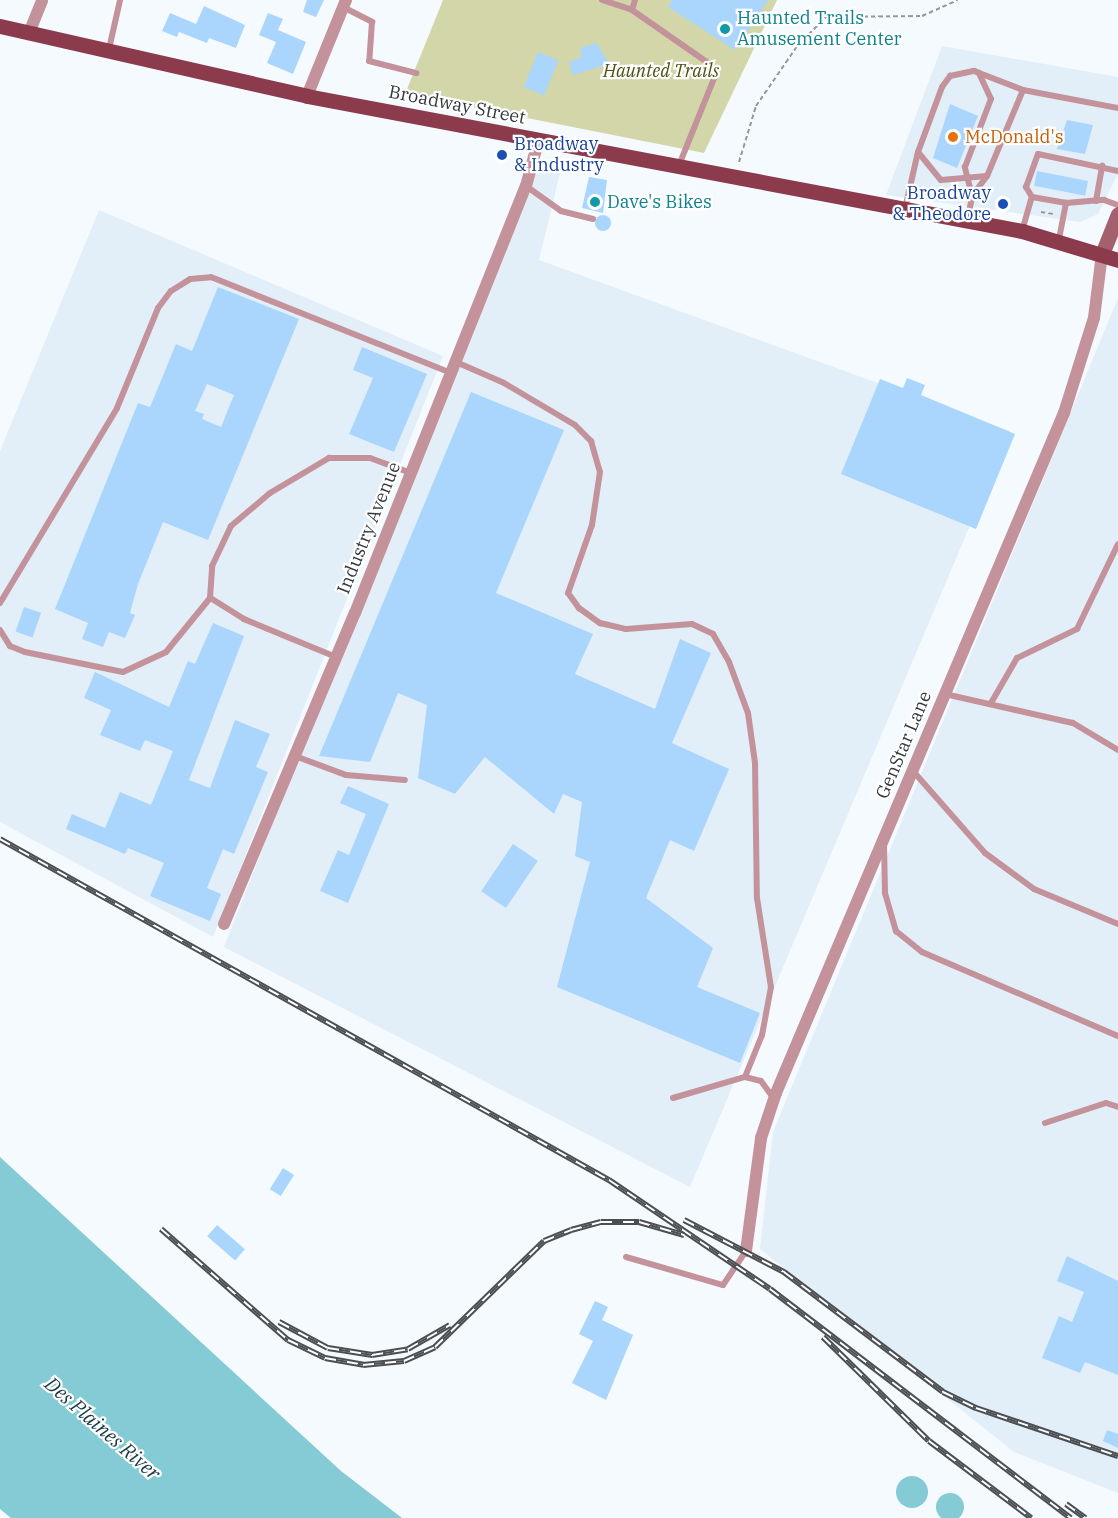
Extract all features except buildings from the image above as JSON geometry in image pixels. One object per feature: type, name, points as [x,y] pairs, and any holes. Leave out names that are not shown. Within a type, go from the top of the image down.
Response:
[{"type":"main road","name":"Broadway Street","points":[[0,26],[307,96],[538,142],[1022,231],[1059,239],[1118,260]]},
{"type":"main road","points":[[1102,254],[1118,214]]},
{"type":"street","points":[[29,33],[42,0]]},
{"type":"street","points":[[307,96],[342,3]]},
{"type":"street","name":"Industry Avenue","points":[[224,924],[411,473],[526,186],[538,142]]},
{"type":"street","name":"GenStar Lane","points":[[746,1251],[761,1137],[774,1099],[1064,413],[1094,318],[1102,254]]},
{"type":"lane","points":[[108,51],[120,0]]},
{"type":"lane","points":[[602,0],[632,10],[711,65],[715,76],[678,168]]},
{"type":"lane","points":[[632,10],[635,0]]},
{"type":"lane","points":[[342,3],[372,22],[369,61],[416,73]]},
{"type":"lane","points":[[905,209],[918,152],[950,76],[962,70],[979,73],[1023,90],[1118,108]]},
{"type":"lane","points":[[968,220],[972,196],[965,167],[991,99],[979,73]]},
{"type":"lane","points":[[972,196],[987,176],[1023,90]]},
{"type":"lane","points":[[918,152],[942,180],[987,176]]},
{"type":"lane","points":[[1022,231],[1032,197],[1026,187],[1038,154],[1118,171]]},
{"type":"lane","points":[[1096,201],[1102,166]]},
{"type":"lane","points":[[526,186],[561,211],[593,219]]},
{"type":"lane","points":[[1032,197],[1066,203],[1096,201],[1118,205]]},
{"type":"lane","points":[[1059,239],[1066,203]]},
{"type":"lane","points":[[0,603],[117,408],[158,308],[171,291],[190,279],[211,277],[514,389],[575,425],[591,441],[600,472],[592,525],[568,592],[579,608],[600,623],[626,629],[692,624],[713,634],[729,662],[748,713],[755,763],[757,898],[771,987],[762,1035],[745,1077]]},
{"type":"lane","points":[[0,630],[10,646],[25,652],[123,672],[166,652],[210,598],[212,566],[231,526],[270,493],[329,458],[370,458],[411,473]]},
{"type":"lane","points":[[991,704],[1017,658],[1077,629],[1118,544]]},
{"type":"lane","points":[[210,598],[244,619],[336,657]]},
{"type":"lane","points":[[945,694],[1073,723],[1118,750]]},
{"type":"lane","points":[[294,756],[346,775],[405,780]]},
{"type":"lane","points":[[913,770],[1001,865],[1034,889],[1118,924]]},
{"type":"lane","points":[[884,838],[885,893],[896,931],[922,952],[1118,1036]]},
{"type":"lane","points":[[673,1098],[745,1077],[761,1081],[774,1099]]},
{"type":"lane","points":[[1045,1123],[1106,1104],[1118,1107]]},
{"type":"lane","points":[[626,1257],[723,1285],[746,1251]]},
{"type":"path","points":[[738,164],[756,106],[798,45],[826,17],[922,16],[958,0]]},
{"type":"path","points":[[1041,212],[1053,214]]},
{"type":"shaded area","points":[[942,46],[1118,77],[1118,174],[1098,214],[1080,222],[886,195]]},
{"type":"shaded area","points":[[531,165],[561,169],[539,260],[1010,431],[690,1187],[224,947]]},
{"type":"shaded area","points":[[99,210],[443,356],[213,937],[0,822],[0,451]]},
{"type":"shaded area","points":[[1118,298],[1118,1493],[1014,1452],[760,1249],[773,1132]]},
{"type":"green space","name":"Haunted Trails","points":[[443,0],[777,0],[704,153],[405,94]]},
{"type":"water","name":"Des Plaines River","points":[[0,1157],[341,1471],[402,1518],[11,1518],[0,1509]]},
{"type":"water","points":[[912,1476],[923,1481],[928,1492],[923,1503],[912,1508],[901,1503],[896,1492],[901,1481]]},
{"type":"water","points":[[950,1493],[960,1497],[964,1507],[960,1517],[950,1521],[940,1517],[936,1507],[940,1497]]},
{"type":"railway","points":[[0,839],[609,1180],[770,1289],[1071,1518]]},
{"type":"railway","points":[[684,1220],[784,1272],[943,1392],[976,1408],[1118,1456]]},
{"type":"railway","points":[[161,1229],[288,1340],[325,1358],[363,1365],[404,1361],[435,1347],[544,1241],[571,1230],[601,1222],[639,1222],[684,1235]]},
{"type":"railway","points":[[279,1322],[328,1348],[372,1355],[408,1349],[450,1325]]},
{"type":"railway","points":[[823,1337],[929,1441],[1031,1518]]},
{"type":"railway","points":[[1066,1504],[1085,1518]]},
{"type":"place","name":"Haunted Trails Amusement Center","points":[[725,29]]},
{"type":"place","name":"McDonald's","points":[[953,137]]},
{"type":"place","name":"Broadway & Industry","points":[[502,155]]},
{"type":"place","name":"Dave's Bikes","points":[[595,202]]},
{"type":"place","name":"Broadway & Theodore","points":[[1003,204]]}]
